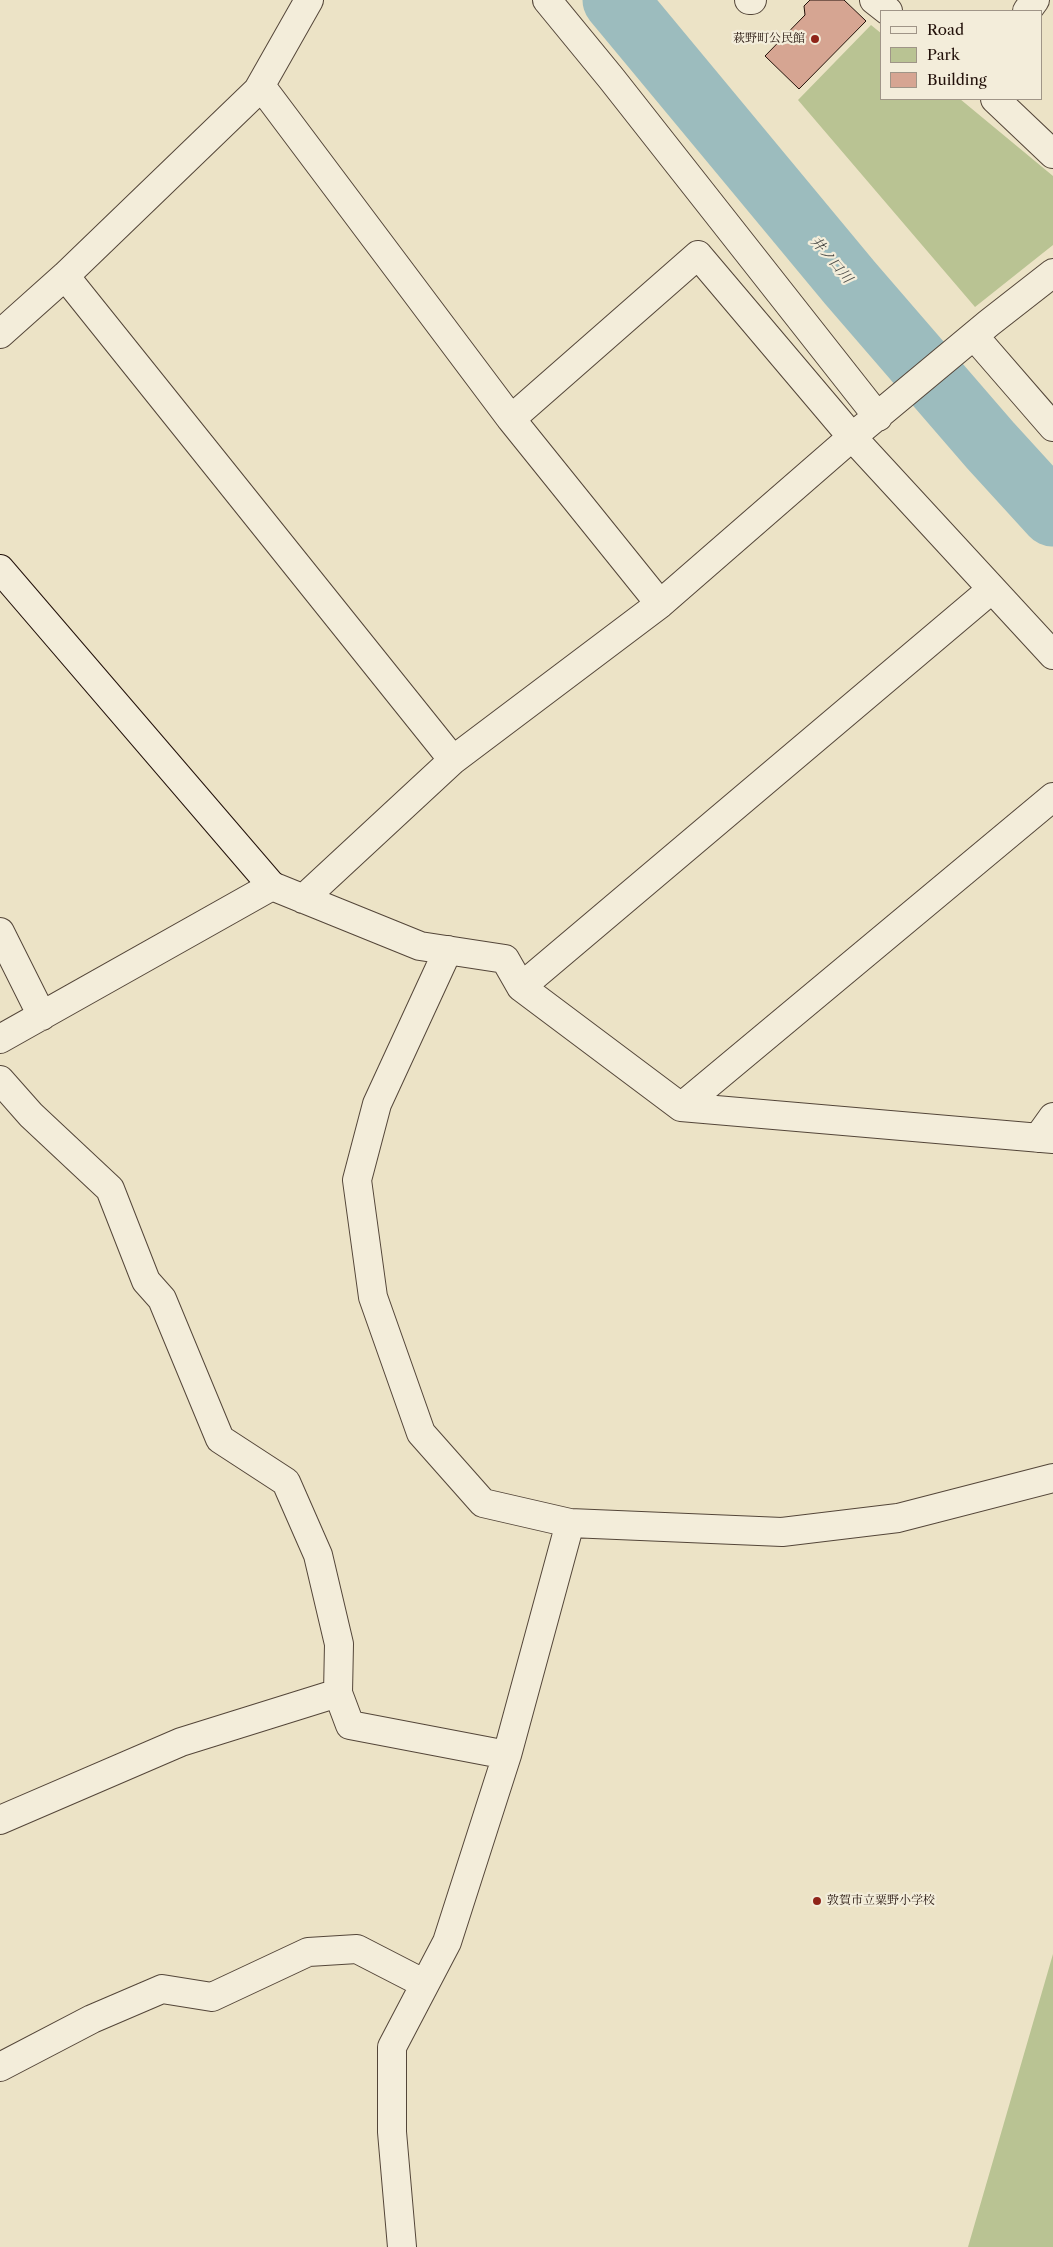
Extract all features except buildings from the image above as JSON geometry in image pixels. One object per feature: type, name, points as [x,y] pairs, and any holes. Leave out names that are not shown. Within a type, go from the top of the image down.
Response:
[{"type":"street","points":[[0,334],[65,276],[261,86],[309,0]]},
{"type":"street","points":[[547,0],[885,412]]},
{"type":"street","points":[[874,0],[887,10]]},
{"type":"street","points":[[261,86],[511,419],[660,604]]},
{"type":"street","points":[[996,100],[1053,154]]},
{"type":"street","points":[[511,419],[698,255],[852,437],[1053,655]]},
{"type":"street","points":[[303,899],[453,760],[660,604],[852,437],[1053,273]]},
{"type":"street","points":[[65,276],[453,760]]},
{"type":"street","points":[[981,330],[1053,427]]},
{"type":"street","points":[[0,569],[272,886],[420,946],[505,959],[521,987],[681,1107],[1048,1131]]},
{"type":"street","points":[[521,987],[992,589]]},
{"type":"street","points":[[681,1107],[1053,797]]},
{"type":"street","points":[[0,1039],[272,886]]},
{"type":"street","points":[[0,932],[42,1016]]},
{"type":"street","points":[[448,950],[377,1104],[357,1180],[373,1297],[421,1433],[483,1503],[570,1523],[782,1532],[898,1518],[1053,1478]]},
{"type":"street","points":[[0,1080],[31,1115],[110,1188],[146,1281],[162,1299],[220,1439],[286,1482],[318,1555],[339,1644],[338,1693],[350,1725],[507,1754]]},
{"type":"street","points":[[402,2247],[392,2132],[392,2047],[447,1942],[507,1754],[570,1523]]},
{"type":"street","points":[[0,1820],[181,1742],[338,1693]]},
{"type":"street","points":[[0,2067],[92,2019],[162,1989],[212,1997],[308,1952],[357,1949],[425,1984]]},
{"type":"green space","points":[[871,25],[880,32],[880,100],[961,100],[1053,176],[1053,245],[975,307],[798,100]]},
{"type":"green space","points":[[1053,1954],[1053,2247],[968,2247]]},
{"type":"waterway","name":"井ノ口川","points":[[615,0],[850,283],[990,445],[1053,514]]},
{"type":"place","name":"萩野町公民館","points":[[815,39]]},
{"type":"place","name":"敦賀市立粟野小学校","points":[[817,1901]]}]
